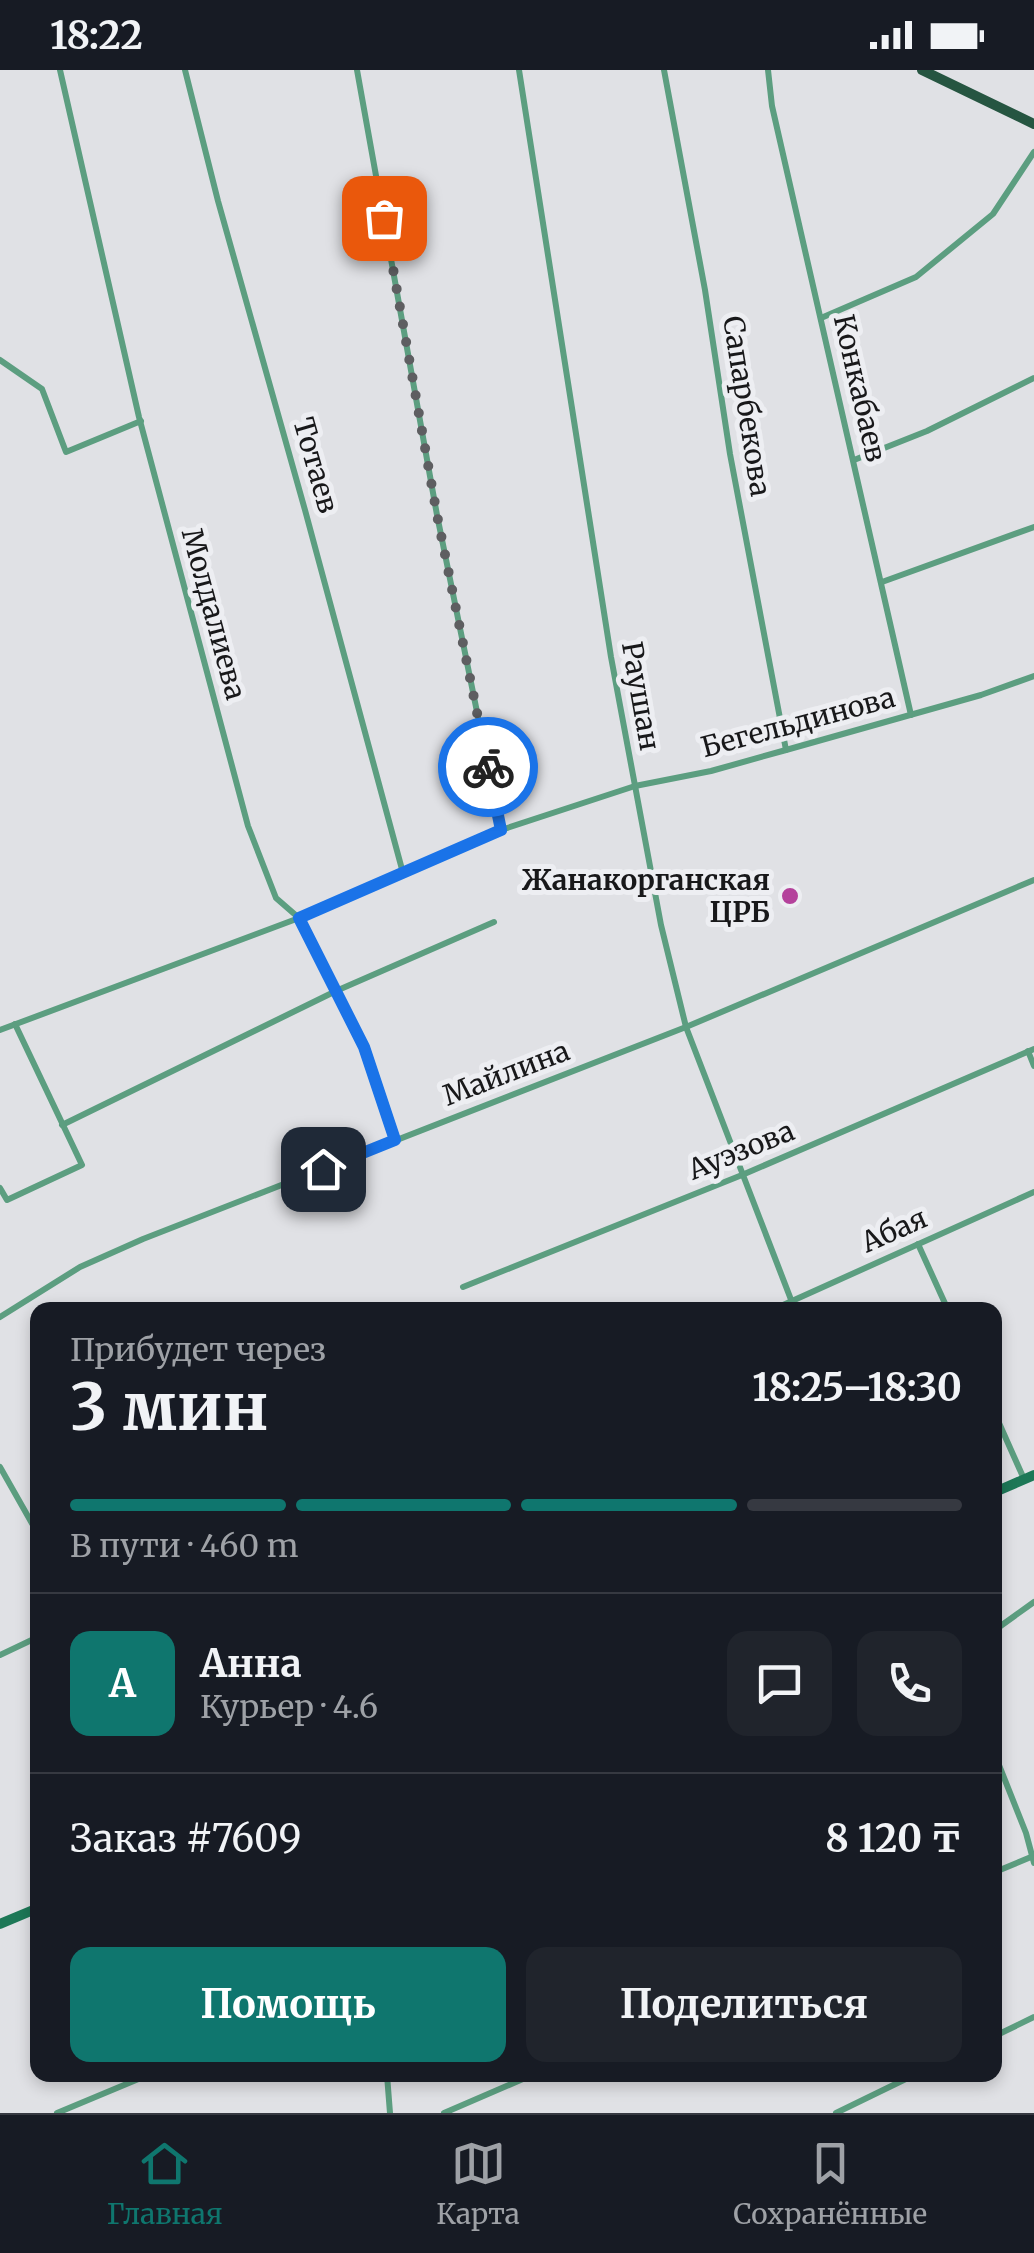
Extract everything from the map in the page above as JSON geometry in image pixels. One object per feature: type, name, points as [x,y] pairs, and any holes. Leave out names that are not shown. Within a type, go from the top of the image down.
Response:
[{"type":"main road","points":[[922,70],[1034,124]]},
{"type":"main road","points":[[1002,1489],[1029,1477]]},
{"type":"main road","points":[[0,1924],[30,1911]]},
{"type":"street","name":"Молдалиева","points":[[60,70],[141,421],[248,826],[276,898],[299,918],[364,1047],[395,1140]]},
{"type":"street","name":"Тотаев","points":[[185,70],[403,873]]},
{"type":"street","points":[[357,70],[437,515],[501,830]]},
{"type":"street","name":"Раушан","points":[[519,70],[611,657],[661,925],[686,1027],[791,1302]]},
{"type":"street","name":"Сапарбекова","points":[[664,70],[786,750]]},
{"type":"street","name":"Конкабаев","points":[[768,70],[772,106],[911,715]]},
{"type":"street","points":[[821,318],[916,278],[993,214],[1034,152]]},
{"type":"street","points":[[0,360],[42,388],[66,452],[141,421]]},
{"type":"street","points":[[854,460],[927,431],[1034,378]]},
{"type":"street","points":[[882,582],[1034,527]]},
{"type":"street","name":"Бегельдинова","points":[[0,1030],[299,918],[501,830],[634,786],[710,771],[1034,676]]},
{"type":"street","name":"Майлина","points":[[0,1317],[80,1268],[143,1239],[686,1027],[1034,880]]},
{"type":"street","points":[[62,1124],[336,991],[494,922]]},
{"type":"street","points":[[0,1188],[6,1200],[82,1166],[14,1024]]},
{"type":"street","points":[[1031,1050],[1034,1066]]},
{"type":"street","name":"Ауэзова","points":[[463,1287],[742,1175],[1031,1050]]},
{"type":"street","name":"Абая","points":[[801,1302],[1034,1192]]},
{"type":"street","points":[[918,1244],[944,1302]]},
{"type":"street","points":[[1002,1427],[1029,1477]]},
{"type":"street","points":[[0,1467],[30,1520]]},
{"type":"street","points":[[1002,1625],[1034,1602]]},
{"type":"street","points":[[0,1654],[30,1641]]},
{"type":"street","points":[[1002,1773],[1033,1858],[1002,1869]]},
{"type":"street","points":[[1002,2033],[1034,2017]]},
{"type":"street","points":[[57,2113],[131,2082]]},
{"type":"street","points":[[388,2082],[390,2113]]},
{"type":"street","points":[[444,2113],[516,2082]]},
{"type":"street","points":[[836,2113],[900,2082]]},
{"type":"way so far","points":[[384,218],[437,515],[488,767]]},
{"type":"place","name":"Жанакорганская ЦРБ","points":[[790,896]]},
{"type":"route","points":[[323,1169],[395,1140],[364,1047],[299,918],[501,830],[488,767]]}]
